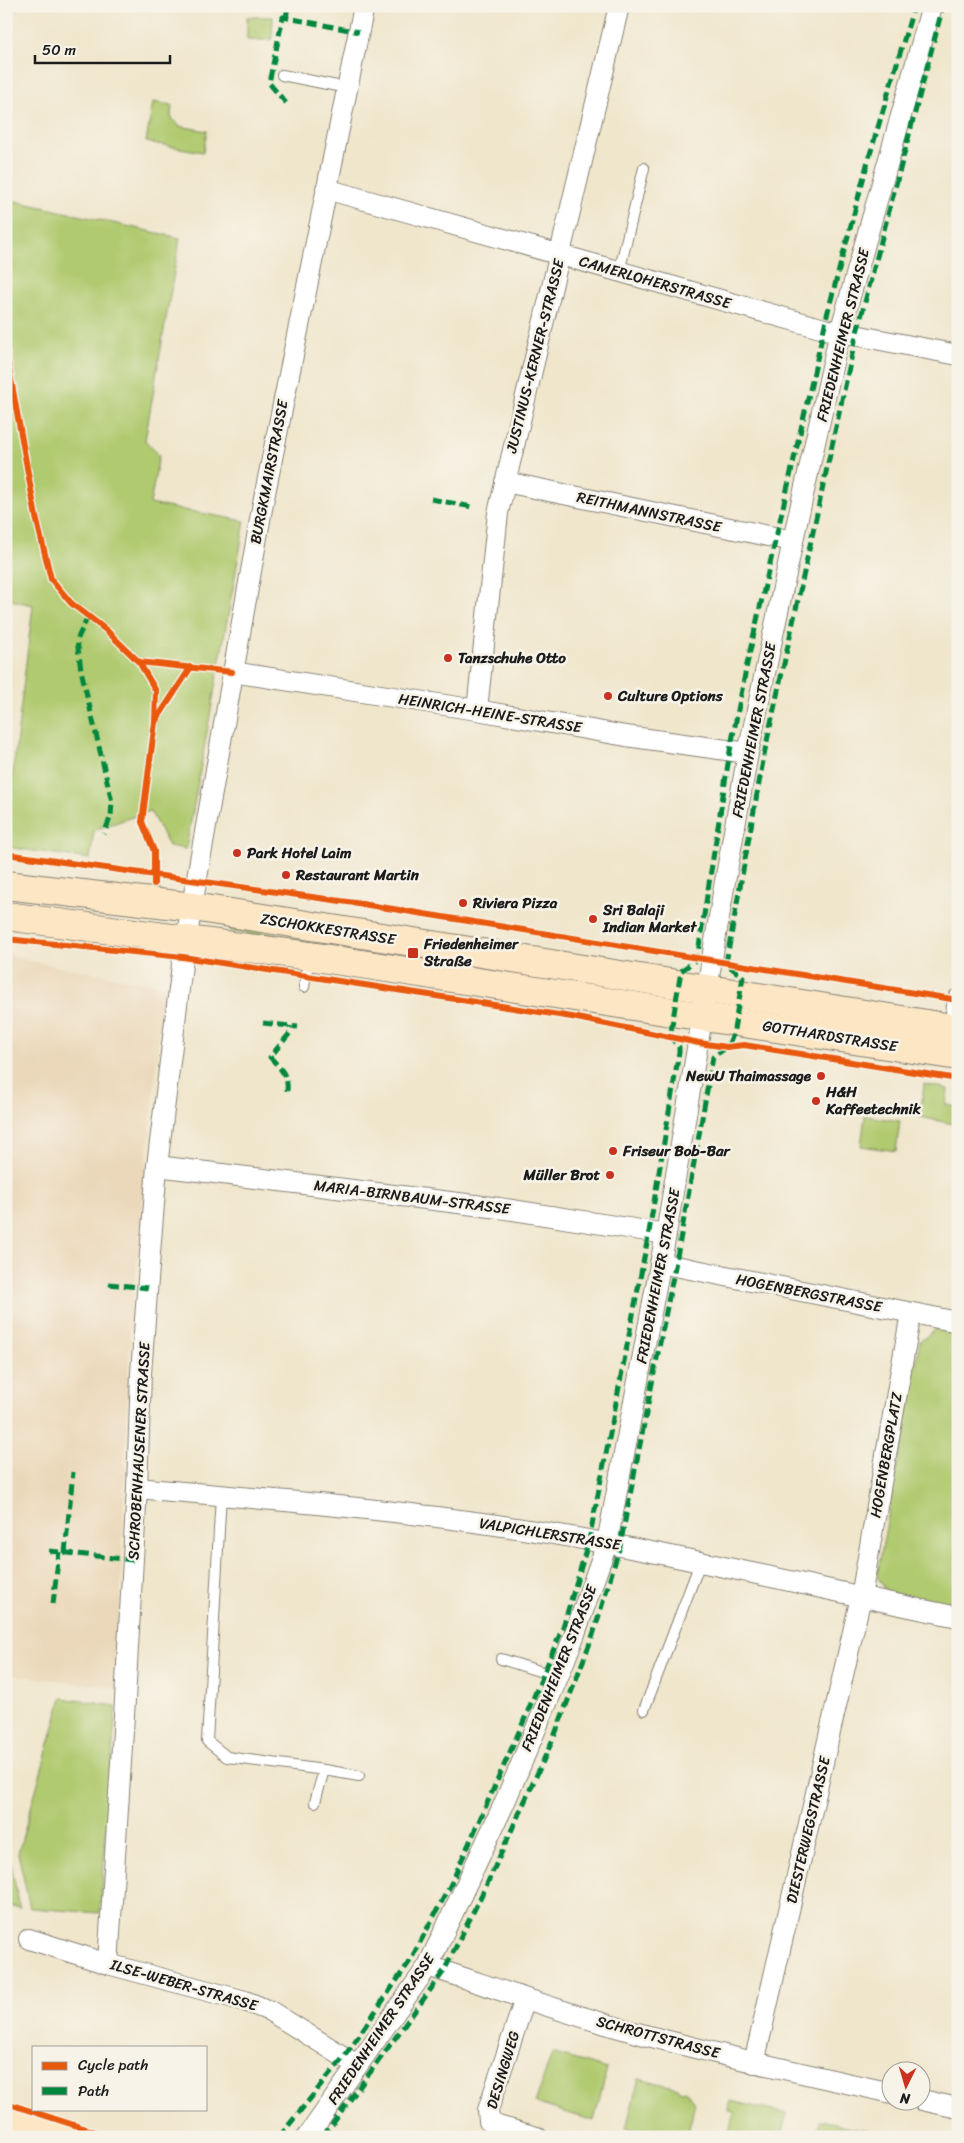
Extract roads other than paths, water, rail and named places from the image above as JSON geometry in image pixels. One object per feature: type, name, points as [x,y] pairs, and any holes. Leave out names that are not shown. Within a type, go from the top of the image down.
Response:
[{"type":"main road","name":"ZSCHOKKESTRASSE","points":[[6,885],[193,907],[708,989]]},
{"type":"main road","name":"ZSCHOKKESTRASSE","points":[[6,916],[309,956],[703,1017]]},
{"type":"main road","name":"GOTTHARDSTRASSE","points":[[708,989],[956,1028]]},
{"type":"main road","name":"GOTTHARDSTRASSE","points":[[703,1017],[958,1056]]},
{"type":"main road","points":[[6,2121],[63,2137]]},
{"type":"street","name":"BURGKMAIRSTRASSE","points":[[186,940],[232,672],[282,403],[364,6]]},
{"type":"street","name":"JUSTINUS-KERNER-STRASSE","points":[[477,710],[498,513],[619,6]]},
{"type":"street","name":"FRIEDENHEIMER STRASSE","points":[[307,2137],[428,1966],[504,1804],[558,1677],[607,1544],[666,1234],[748,753],[840,332],[932,6]]},
{"type":"street","name":"CAMERLOHERSTRASSE","points":[[326,188],[619,272],[840,332],[958,355]]},
{"type":"street","name":"REITHMANNSTRASSE","points":[[505,482],[793,541]]},
{"type":"street","name":"HEINRICH-HEINE-STRASSE","points":[[232,672],[477,710],[626,736],[748,753]]},
{"type":"street","name":"SCHROBENHAUSENER STRASSE","points":[[108,1964],[137,1488],[141,1373],[157,1166],[186,940]]},
{"type":"street","points":[[956,1028],[958,999]]},
{"type":"street","name":"MARIA-BIRNBAUM-STRASSE","points":[[157,1166],[499,1208],[666,1234]]},
{"type":"street","name":"HOGENBERGSTRASSE","points":[[660,1263],[958,1322]]},
{"type":"street","name":"HOGENBERGPLATZ","points":[[861,1598],[911,1313]]},
{"type":"street","name":"VALPICHLERSTRASSE","points":[[137,1488],[222,1495],[483,1523],[607,1544],[958,1617]]},
{"type":"street","name":"DIESTERWEGSTRASSE","points":[[754,2062],[861,1598]]},
{"type":"street","name":"ILSE-WEBER-STRASSE","points":[[30,1939],[108,1964],[246,2001],[270,2010],[357,2065]]},
{"type":"street","name":"SCHROTTSTRASSE","points":[[428,1966],[525,1999],[639,2033],[754,2062],[882,2091]]},
{"type":"street","name":"DESINGWEG","points":[[525,1999],[488,2110],[489,2121],[498,2126],[537,2137]]},
{"type":"street","points":[[932,2102],[958,2108]]},
{"type":"lane","points":[[282,75],[347,88]]},
{"type":"lane","points":[[619,272],[644,168]]},
{"type":"lane","points":[[304,987],[309,956]]},
{"type":"lane","points":[[222,1495],[207,1741],[227,1757],[358,1776]]},
{"type":"lane","points":[[644,1710],[700,1563]]},
{"type":"lane","points":[[501,1659],[558,1677]]},
{"type":"lane","points":[[316,1802],[324,1770]]},
{"type":"tram line","points":[[6,2135],[13,2137]]},
{"type":"place","name":"Tanzschuhe Otto","points":[[448,658]]},
{"type":"place","name":"Culture Options","points":[[608,696]]},
{"type":"place","name":"Park Hotel Laim","points":[[237,853]]},
{"type":"place","name":"Restaurant Martin","points":[[286,875]]},
{"type":"place","name":"Riviera Pizza","points":[[463,903]]},
{"type":"place","name":"Sri Balaji Indian Market","points":[[593,919]]},
{"type":"place","name":"Friedenheimer Straße","points":[[413,953]]},
{"type":"place","name":"NewU Thaimassage","points":[[821,1076]]},
{"type":"place","name":"H&H Kaffeetechnik","points":[[816,1101]]},
{"type":"place","name":"Friseur Bob-Bar","points":[[613,1151]]},
{"type":"place","name":"Müller Brot","points":[[610,1175]]}]
